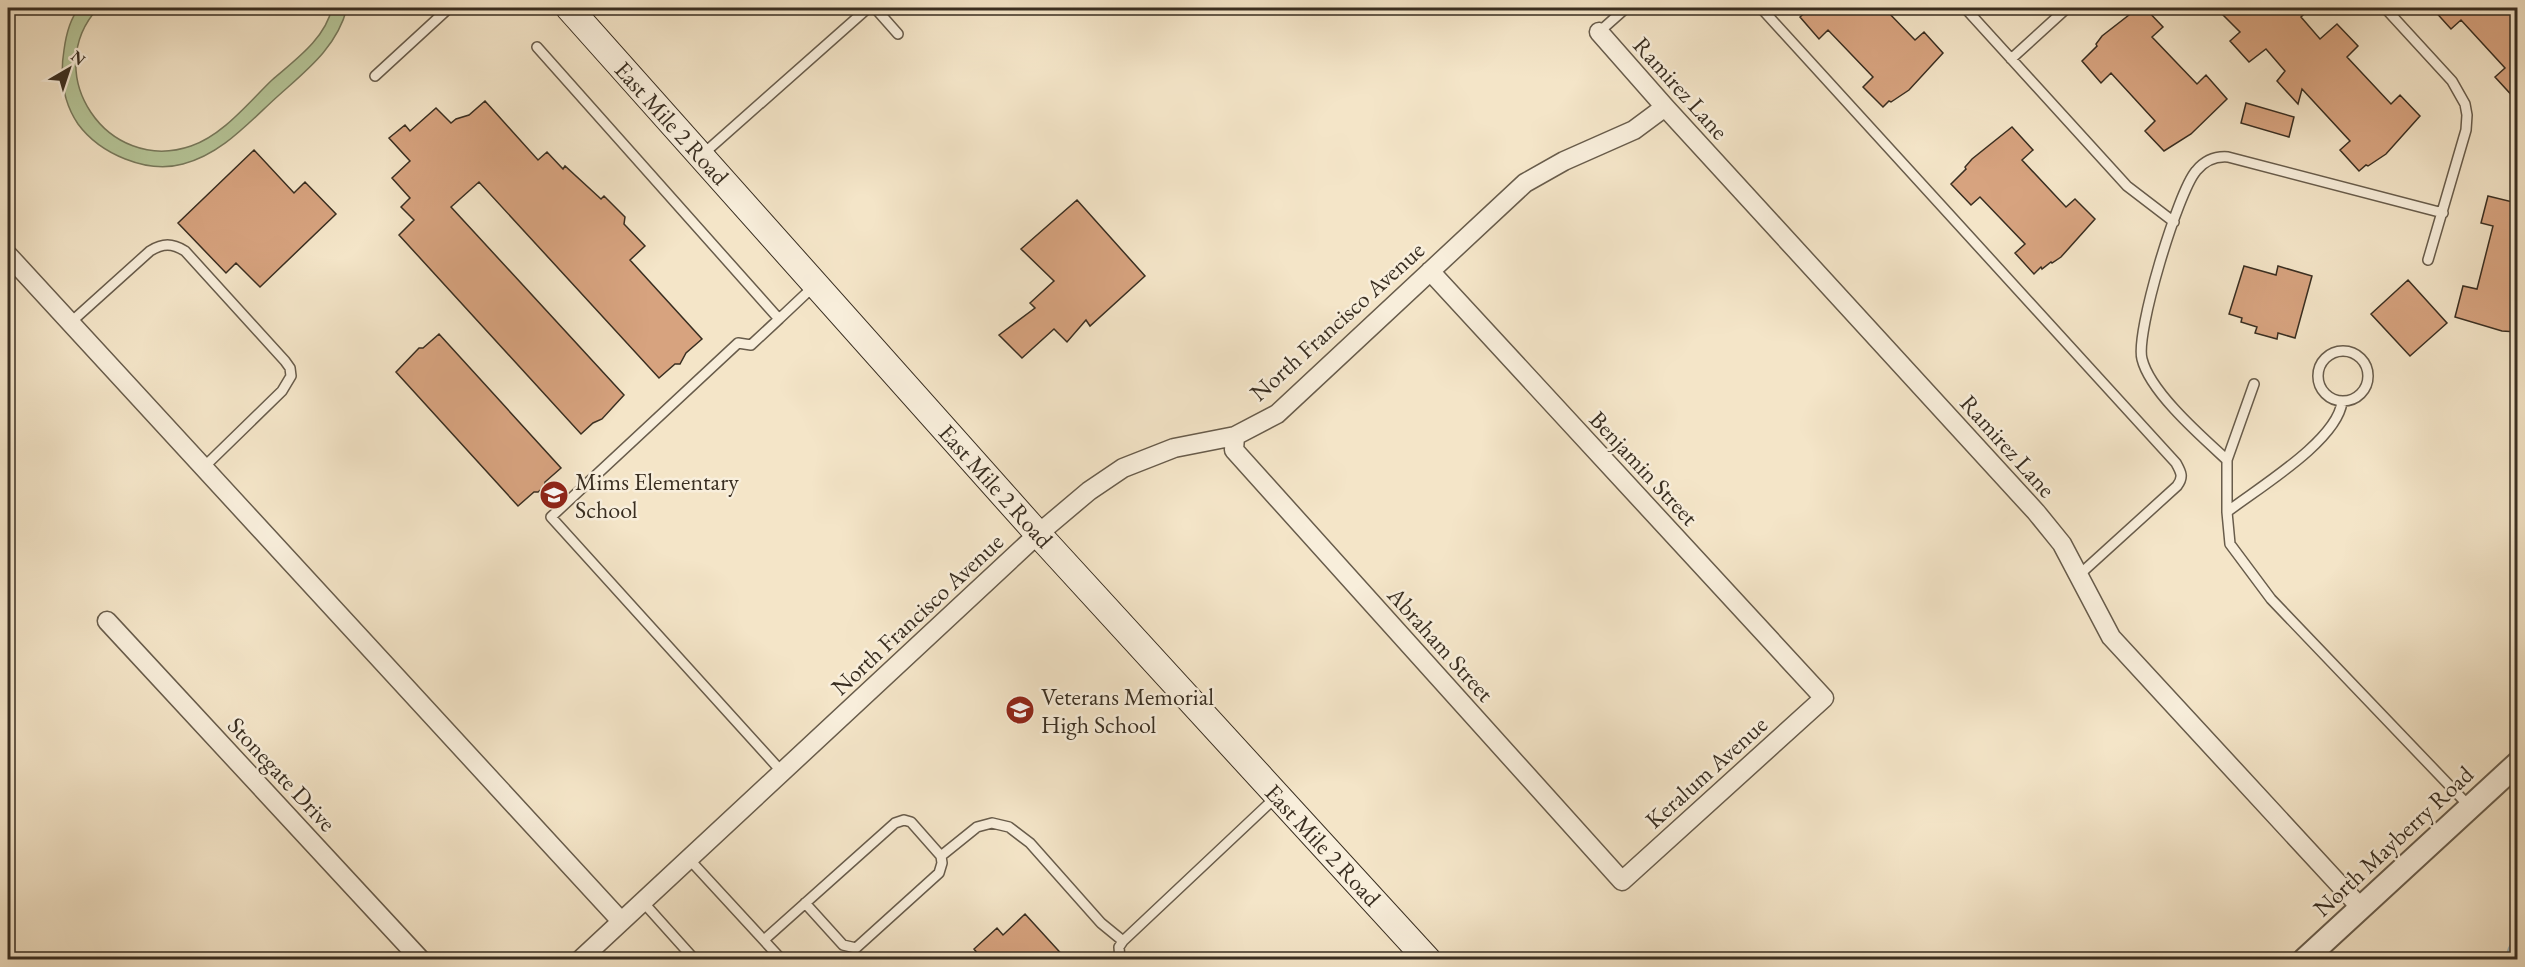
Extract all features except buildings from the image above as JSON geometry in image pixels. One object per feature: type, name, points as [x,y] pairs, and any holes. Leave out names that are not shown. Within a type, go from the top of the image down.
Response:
[{"type":"main road","name":"East Mile 2 Road","points":[[569,8],[1038,534],[1428,960]]},
{"type":"street","name":"Ramirez Lane","points":[[1599,32],[2036,512],[2062,544],[2111,637],[2361,908]]},
{"type":"street","name":"North Francisco Avenue","points":[[580,960],[1038,534],[1089,491],[1123,468],[1174,448],[1235,436],[1277,414],[1525,183],[1564,161],[1634,130],[1665,107]]},
{"type":"street","points":[[8,255],[621,921]]},
{"type":"street","name":"Benjamin Street","points":[[1430,271],[1824,698]]},
{"type":"street","name":"Abraham Street","points":[[1235,436],[1234,450],[1622,881]]},
{"type":"street","name":"Stonegate Drive","points":[[107,621],[421,960]]},
{"type":"street","name":"Keralum Avenue","points":[[1622,881],[1824,698]]},
{"type":"street","name":"North Mayberry Road","points":[[2304,960],[2517,763]]},
{"type":"lane","points":[[375,76],[449,8]]},
{"type":"lane","points":[[701,156],[868,8]]},
{"type":"lane","points":[[875,8],[898,34]]},
{"type":"lane","points":[[1599,32],[1626,8]]},
{"type":"lane","points":[[1761,8],[2168,454],[2182,473],[2177,486],[2079,575]]},
{"type":"lane","points":[[1965,8],[2127,186],[2174,222]]},
{"type":"lane","points":[[2011,59],[2067,8]]},
{"type":"lane","points":[[2385,8],[2452,81],[2465,104],[2467,115],[2464,141],[2428,260]]},
{"type":"lane","points":[[537,47],[779,319]]},
{"type":"lane","points":[[2227,460],[2195,430],[2153,383],[2141,357],[2140,343],[2174,222],[2191,177],[2202,164],[2219,156],[2443,213]]},
{"type":"lane","points":[[70,323],[150,250],[167,244],[185,251],[285,361],[291,376],[288,384],[203,468]]},
{"type":"lane","points":[[782,772],[551,518],[738,343],[752,345],[816,284]]},
{"type":"lane","points":[[2345,351],[2361,358],[2366,365],[2368,383],[2359,397],[2342,402],[2327,396],[2319,382],[2318,375],[2320,367],[2330,355],[2345,351]]},
{"type":"lane","points":[[2254,384],[2227,460],[2227,512],[2230,544],[2271,599],[2470,807]]},
{"type":"lane","points":[[2227,512],[2300,457],[2330,430],[2337,419],[2342,402]]},
{"type":"lane","points":[[1120,960],[1119,947],[1123,941],[1278,795]]},
{"type":"lane","points":[[764,940],[899,821],[911,822],[941,856],[942,863],[939,873],[856,948],[843,945],[806,903]]},
{"type":"lane","points":[[941,856],[977,827],[992,823],[1009,827],[1030,843],[1101,923],[1123,941]]},
{"type":"lane","points":[[689,859],[782,960]]},
{"type":"lane","points":[[643,902],[695,960]]},
{"type":"green space","points":[[79,8],[98,8],[82,34],[76,61],[79,88],[91,112],[109,132],[133,146],[160,151],[191,146],[214,134],[308,48],[323,30],[332,8],[347,8],[336,35],[320,57],[223,145],[183,164],[154,166],[140,164],[111,152],[87,135],[73,116],[64,88],[63,59],[69,28]]},
{"type":"waterway","points":[[2515,960],[2518,951]]},
{"type":"place","name":"Mims Elementary School","points":[[554,495]]},
{"type":"place","name":"Veterans Memorial High School","points":[[1020,710]]}]
